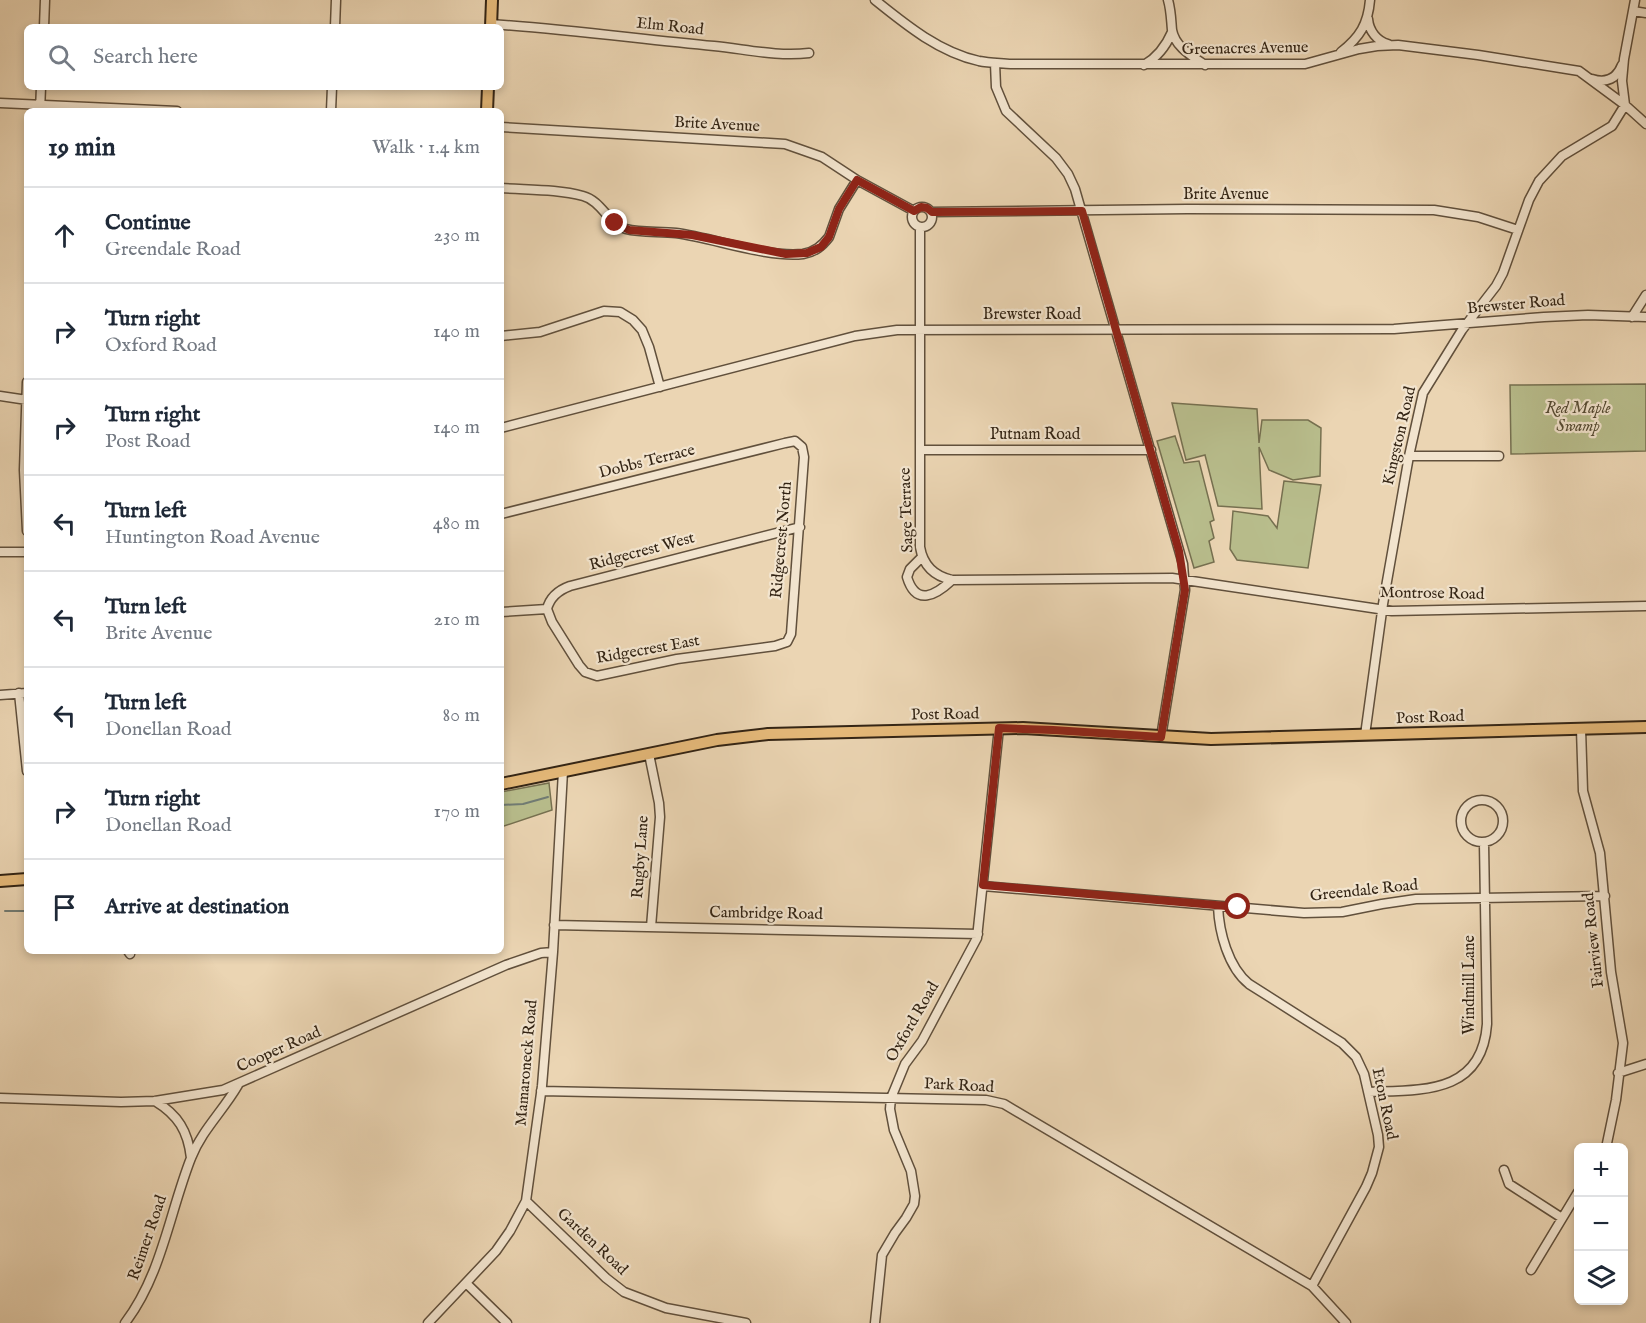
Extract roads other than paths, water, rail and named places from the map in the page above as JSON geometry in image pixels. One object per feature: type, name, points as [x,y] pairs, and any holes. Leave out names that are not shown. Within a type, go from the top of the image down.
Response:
[{"type":"main road","points":[[491,24],[492,0]]},
{"type":"main road","points":[[487,108],[488,90]]},
{"type":"main road","name":"Post Road","points":[[504,783],[717,740],[768,734],[999,728],[1211,739],[1646,727]]},
{"type":"main road","points":[[0,881],[24,879]]},
{"type":"street","points":[[44,24],[45,0]]},
{"type":"street","points":[[335,24],[336,0]]},
{"type":"street","name":"Greenacres Avenue","points":[[874,0],[916,32],[941,47],[972,59],[995,63],[1305,64],[1359,49],[1391,45],[1551,65],[1579,71],[1625,105],[1646,124]]},
{"type":"street","points":[[1167,0],[1172,32],[1177,43],[1205,65]]},
{"type":"street","points":[[1333,57],[1355,40],[1364,28],[1368,18],[1370,0]]},
{"type":"street","points":[[1625,105],[1622,81],[1624,59],[1635,0]]},
{"type":"street","points":[[1634,11],[1646,13]]},
{"type":"street","points":[[1368,18],[1373,33],[1382,42],[1391,45]]},
{"type":"street","name":"Elm Road","points":[[504,26],[561,29],[787,54],[809,53]]},
{"type":"street","points":[[1143,65],[1159,54],[1172,32]]},
{"type":"street","points":[[1590,78],[1598,81],[1611,79],[1618,73],[1624,59]]},
{"type":"street","points":[[995,63],[996,87],[1003,106],[1013,119],[1047,148],[1061,164],[1072,182],[1179,551],[1185,590],[1161,737]]},
{"type":"street","points":[[0,103],[40,108],[41,90]]},
{"type":"street","points":[[331,108],[332,90]]},
{"type":"street","name":"Kingston Road","points":[[1365,735],[1383,609],[1409,456],[1420,403],[1426,386],[1466,324],[1496,286],[1534,190],[1547,171],[1571,150],[1605,132],[1619,117],[1625,105]]},
{"type":"street","name":"Brite Avenue","points":[[504,127],[785,144],[822,157],[857,180],[914,211],[921,207],[932,212],[1434,210],[1478,217],[1518,230]]},
{"type":"street","points":[[504,188],[548,191],[589,198],[624,229],[673,232],[796,254],[815,250],[825,242],[842,203],[857,180]]},
{"type":"street","points":[[914,211],[913,220],[920,227],[930,225],[933,218],[932,212]]},
{"type":"street","name":"Sage Terrace","points":[[920,227],[922,556],[936,574],[951,580]]},
{"type":"street","points":[[1632,317],[1646,295]]},
{"type":"street","points":[[504,336],[540,332],[604,311],[620,312],[633,320],[642,330],[650,347],[660,387]]},
{"type":"street","name":"Brewster Road","points":[[504,427],[855,336],[897,330],[1394,329],[1544,317],[1588,315],[1646,317]]},
{"type":"street","points":[[0,396],[24,400]]},
{"type":"street","name":"Dobbs Terrace","points":[[504,513],[785,443],[795,441],[800,444]]},
{"type":"street","name":"Ridgecrest North","points":[[789,640],[804,457],[800,444]]},
{"type":"street","name":"Putnam Road","points":[[920,450],[1151,450]]},
{"type":"street","points":[[1409,456],[1499,456]]},
{"type":"street","name":"Ridgecrest West","points":[[546,609],[557,593],[570,586],[800,527]]},
{"type":"street","points":[[0,552],[24,552]]},
{"type":"street","points":[[922,556],[910,569],[908,577],[913,590],[930,596],[942,590],[951,580],[1184,579]]},
{"type":"street","name":"Montrose Road","points":[[1184,579],[1383,609],[1422,611],[1646,606]]},
{"type":"street","points":[[504,612],[546,609]]},
{"type":"street","name":"Ridgecrest East","points":[[546,609],[579,665],[585,672],[597,676],[678,659],[775,646],[789,640]]},
{"type":"street","points":[[0,695],[23,693],[24,712]]},
{"type":"street","name":"Oxford Road","points":[[875,1323],[882,1256],[914,1204],[915,1196],[911,1171],[894,1130],[891,1098],[905,1064],[922,1041],[978,934],[999,728]]},
{"type":"street","name":"Fairview Road","points":[[1581,729],[1583,791],[1598,840],[1611,972],[1623,1043],[1616,1100],[1607,1143]]},
{"type":"street","name":"Rugby Lane","points":[[649,754],[660,817],[651,927]]},
{"type":"street","name":"Mamaroneck Road","points":[[428,1323],[467,1284],[503,1241],[526,1201],[541,1091],[553,952],[563,771]]},
{"type":"street","points":[[1478,800],[1497,805],[1503,817],[1502,830],[1498,836],[1484,843],[1468,837],[1461,823],[1461,816],[1466,807],[1478,800]]},
{"type":"street","name":"Windmill Lane","points":[[1369,1092],[1437,1088],[1466,1072],[1480,1054],[1486,1040],[1487,1024],[1484,843]]},
{"type":"street","name":"Greendale Road","points":[[983,885],[1323,913],[1342,912],[1416,899],[1605,896]]},
{"type":"street","name":"Eton Road","points":[[1218,906],[1228,952],[1244,980],[1351,1051],[1360,1063],[1369,1092],[1378,1135],[1377,1156],[1366,1187],[1312,1286]]},
{"type":"street","name":"Cambridge Road","points":[[554,926],[978,934]]},
{"type":"street","name":"Cooper Road","points":[[0,1098],[121,1102],[155,1101],[205,1094],[238,1085],[506,965],[542,952],[553,952]]},
{"type":"street","points":[[1618,1072],[1646,1064]]},
{"type":"street","name":"Reimer Road","points":[[125,1323],[140,1301],[154,1272],[199,1140],[238,1085]]},
{"type":"street","name":"Park Road","points":[[541,1091],[986,1100],[1004,1104],[1312,1286],[1346,1323]]},
{"type":"street","points":[[155,1101],[180,1121],[189,1143],[191,1158]]},
{"type":"street","points":[[1503,1170],[1509,1184],[1562,1218]]},
{"type":"street","points":[[1531,1270],[1575,1197]]},
{"type":"street","name":"Garden Road","points":[[526,1201],[606,1278],[624,1292],[645,1302],[666,1308],[746,1323]]},
{"type":"street","points":[[467,1284],[507,1323]]},
{"type":"waterway","points":[[504,805],[523,804],[548,797]]},
{"type":"waterway","points":[[5,911],[24,911]]},
{"type":"park label","name":"Red Maple Swamp","points":[[1578,418]]}]
